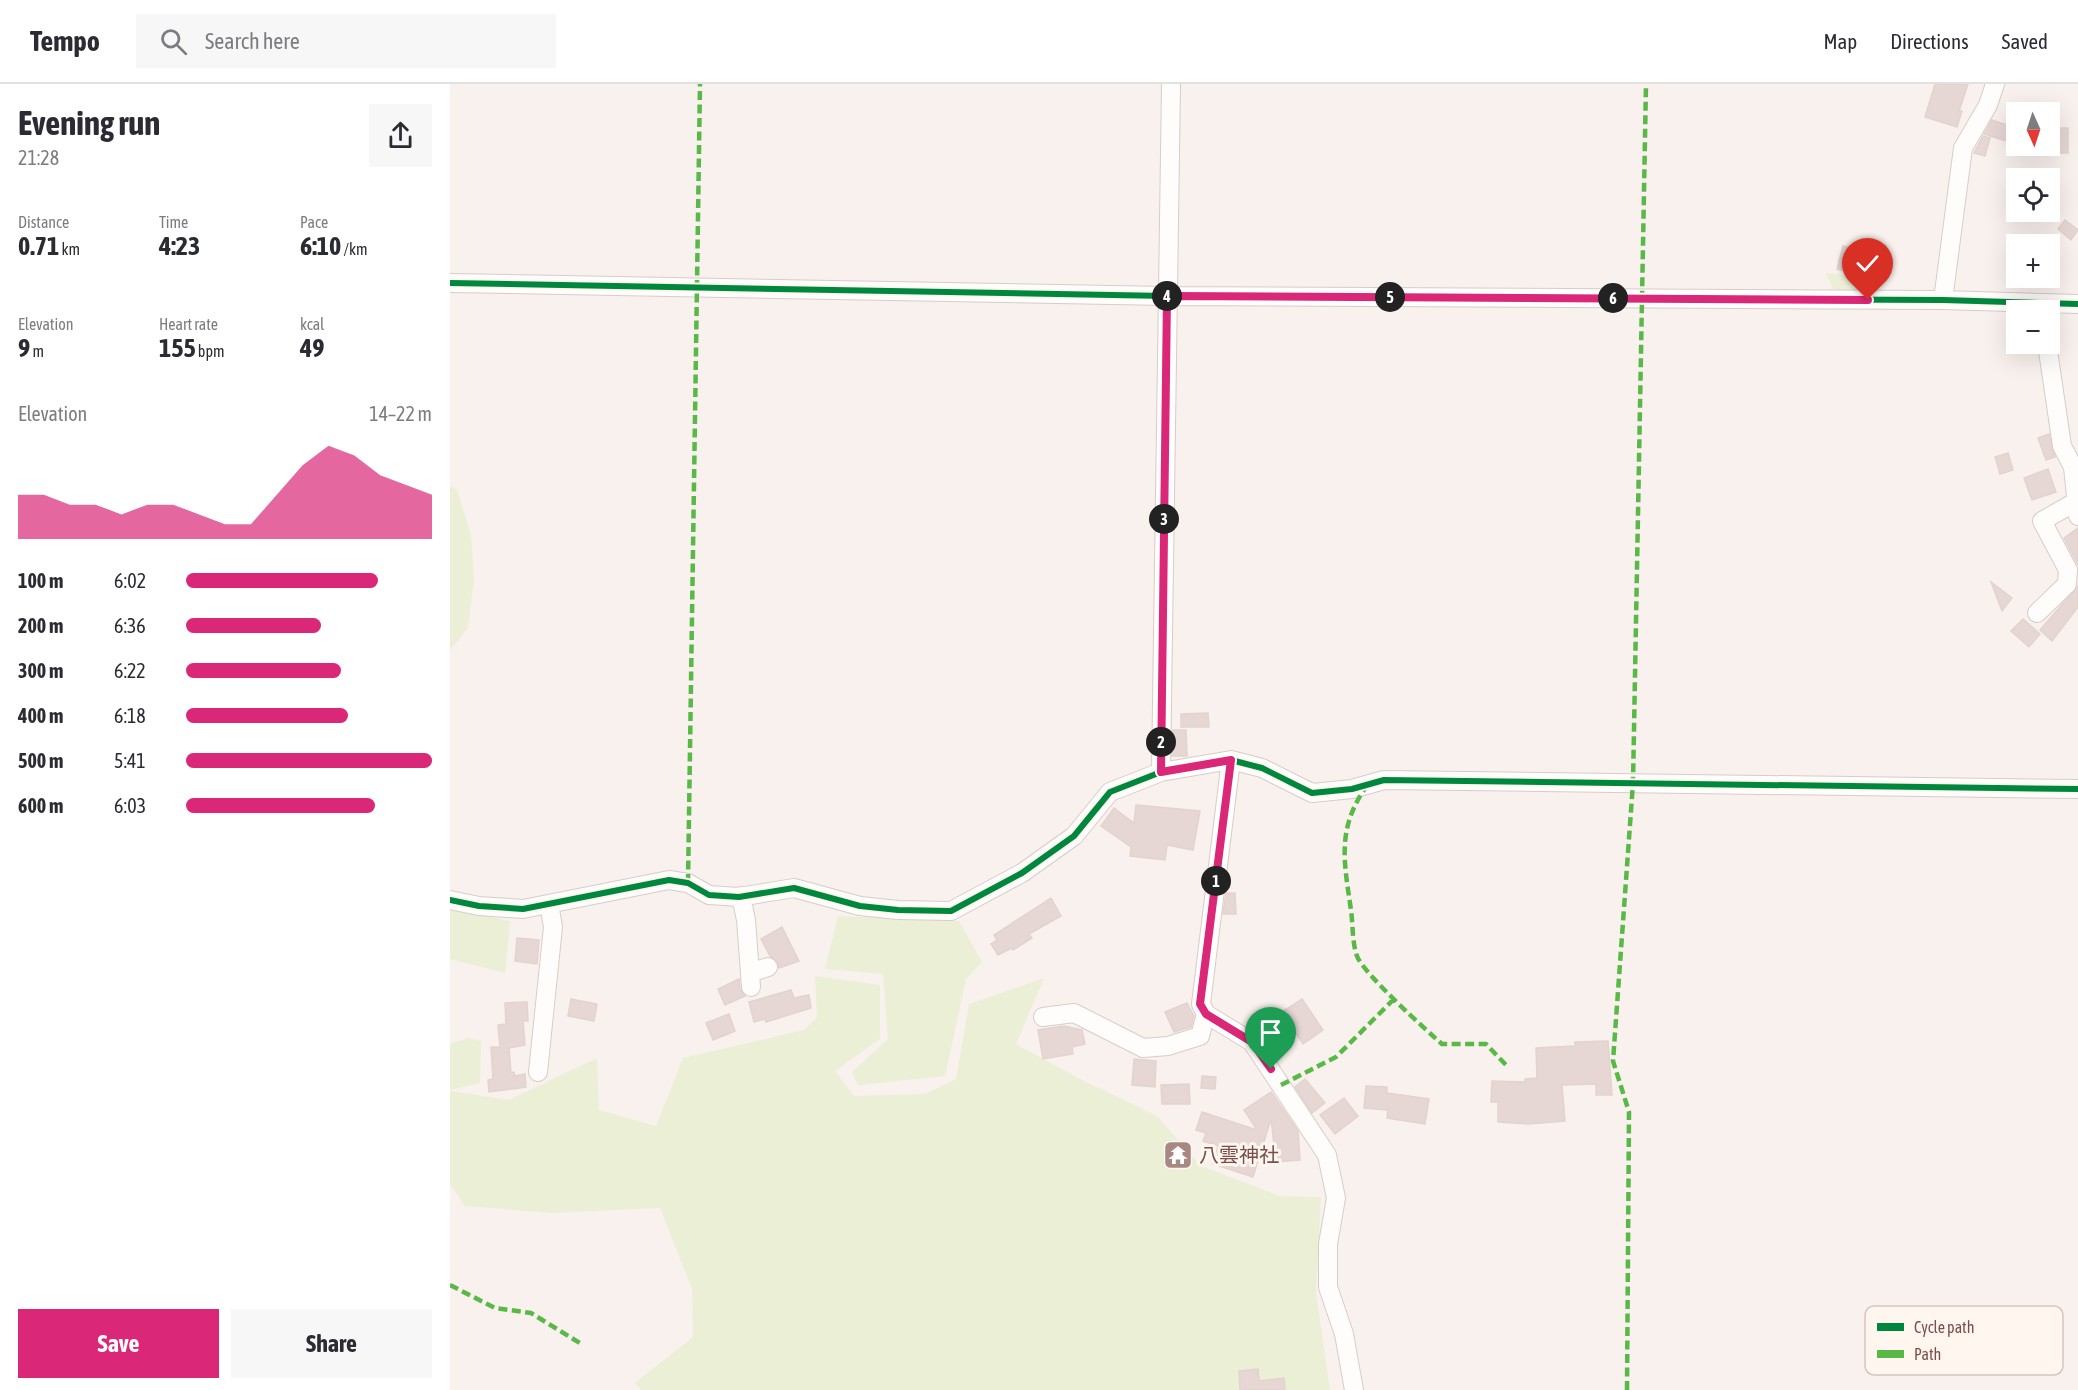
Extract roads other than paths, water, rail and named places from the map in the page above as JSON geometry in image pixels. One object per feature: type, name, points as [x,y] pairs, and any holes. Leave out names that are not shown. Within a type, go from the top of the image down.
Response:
[{"type":"street","points":[[1161,772],[1171,84]]},
{"type":"street","points":[[1943,300],[1963,148],[1988,105],[1995,84]]},
{"type":"street","points":[[450,283],[1167,296],[1943,300],[2006,304]]},
{"type":"street","points":[[2060,305],[2078,304]]},
{"type":"street","points":[[2037,613],[2067,584],[2068,570],[2042,521],[2078,508],[2075,467],[2062,446],[2048,354]]},
{"type":"street","points":[[1231,760],[1200,1004],[1206,1014],[1252,1042],[1327,1155],[1336,1198],[1328,1244],[1328,1287],[1344,1334],[1354,1390]]},
{"type":"street","points":[[450,900],[479,906],[523,909],[669,880],[688,883],[709,895],[741,896],[794,888],[860,906],[898,910],[951,911],[1022,873],[1074,836],[1110,792],[1161,772],[1231,760],[1262,768],[1312,793],[1352,789],[1384,780],[2078,789]]},
{"type":"street","points":[[741,896],[756,976]]},
{"type":"street","points":[[538,1072],[552,927],[549,904]]},
{"type":"street","points":[[1043,1017],[1074,1013],[1143,1048],[1168,1046],[1200,1036],[1206,1014]]},
{"type":"place","name":"八雲神社","points":[[1178,1155]]}]
